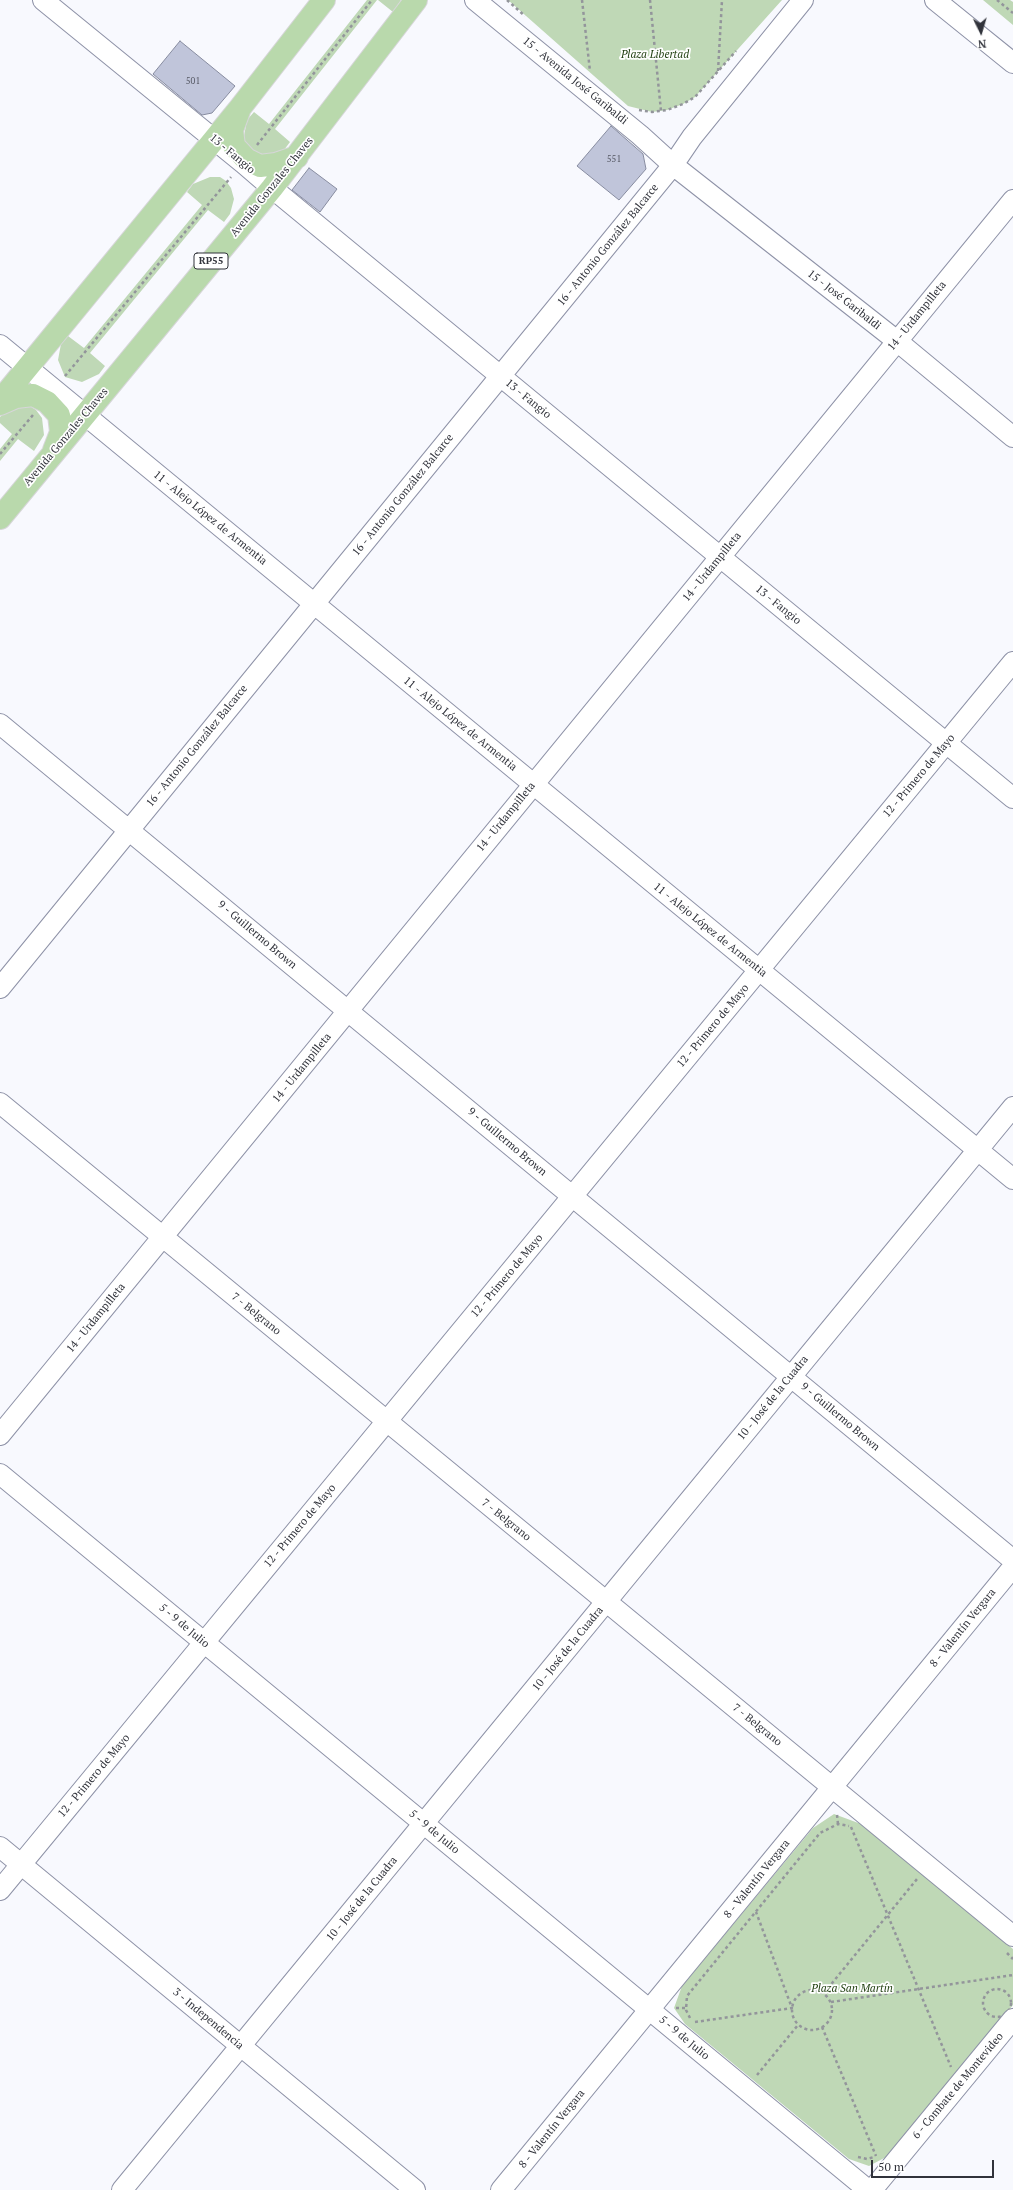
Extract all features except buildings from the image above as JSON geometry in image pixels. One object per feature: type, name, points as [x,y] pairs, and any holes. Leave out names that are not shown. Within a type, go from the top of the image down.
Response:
[{"type":"main road","points":[[0,401],[240,108],[324,0]]},
{"type":"main road","name":"Avenida Gonzales Chaves","points":[[0,518],[272,188],[410,5]]},
{"type":"main road","points":[[240,108],[232,130],[234,146],[245,161],[260,166],[276,164],[296,157]]},
{"type":"main road","points":[[0,404],[16,397],[49,395],[59,415],[61,432],[53,453]]},
{"type":"street","name":"13 - Fangio","points":[[43,0],[214,139],[245,161],[272,188],[1013,798]]},
{"type":"street","name":"15 - Avenida José Garibaldi","points":[[475,0],[640,135],[673,165]]},
{"type":"street","name":"16 - Antonio González Balcarce","points":[[0,988],[128,829],[501,377],[673,165],[692,137],[802,0]]},
{"type":"street","points":[[934,0],[1013,63]]},
{"type":"street","name":"15 - José Garibaldi","points":[[673,165],[897,341],[1013,437]]},
{"type":"street","name":"14 - Urdampilleta","points":[[0,1434],[349,1011],[533,784],[1013,200]]},
{"type":"street","name":"11 - Alejo López de Armentia","points":[[0,345],[27,368],[49,395],[85,415],[1013,1179]]},
{"type":"street","name":"12 - Primero de Mayo","points":[[0,1890],[1013,662]]},
{"type":"street","name":"9 - Guillermo Brown","points":[[0,724],[1013,1560]]},
{"type":"street","name":"7 - Belgrano","points":[[0,1103],[832,1787],[1010,1944]]},
{"type":"street","name":"10 - José de la Cuadra","points":[[122,2190],[1013,1107]]},
{"type":"street","name":"5 - 9 de Julio","points":[[0,1474],[868,2190]]},
{"type":"street","name":"8 - Valentín Vergara","points":[[501,2190],[1013,1567]]},
{"type":"street","name":"3 - Independencia","points":[[0,1847],[415,2190]]},
{"type":"street","name":"6 - Combate de Montevideo","points":[[872,2190],[1003,2018]]},
{"type":"path","points":[[0,454],[245,161],[372,0]]},
{"type":"path","points":[[508,0],[531,21]]},
{"type":"path","points":[[582,0],[590,72]]},
{"type":"path","points":[[650,0],[661,111]]},
{"type":"path","points":[[718,71],[722,0]]},
{"type":"path","points":[[997,0],[1013,12]]},
{"type":"path","points":[[633,108],[652,112],[661,111],[683,104],[696,97],[739,48]]},
{"type":"path","points":[[584,67],[595,77]]},
{"type":"path","points":[[701,2027],[690,2018],[686,2010],[686,1996],[820,1833],[838,1824],[851,1827],[859,1831]]},
{"type":"path","points":[[851,1827],[951,2067]]},
{"type":"path","points":[[911,1874],[923,1884]]},
{"type":"path","points":[[824,1993],[917,1879]]},
{"type":"path","points":[[756,1911],[792,2008],[792,2014],[798,2025],[812,2030],[822,2027],[829,2022],[832,2015],[831,2002],[824,1993],[816,1990],[803,1991],[797,1995],[792,2008]]},
{"type":"path","points":[[1010,1944],[1013,1959]]},
{"type":"path","points":[[831,2002],[1013,1975]]},
{"type":"path","points":[[989,2023],[1003,2018],[1008,2012],[1011,2004],[1010,1998],[1006,1992],[998,1989],[986,1994],[983,1998],[983,2008],[990,2015],[1003,2018]]},
{"type":"path","points":[[1010,1998],[1013,1994]]},
{"type":"path","points":[[695,2022],[792,2008]]},
{"type":"path","points":[[757,2075],[798,2025]]},
{"type":"path","points":[[822,2027],[876,2157]]},
{"type":"path","points":[[946,2073],[956,2062]]},
{"type":"path","points":[[752,2070],[763,2080]]},
{"type":"path","points":[[853,2156],[867,2160],[876,2157],[881,2151]]},
{"type":"green space","points":[[367,0],[377,0],[275,129],[290,142],[284,150],[275,156],[258,157],[246,146],[244,136],[247,120],[254,112],[269,124]]},
{"type":"green space","points":[[378,0],[401,0],[393,12]]},
{"type":"green space","name":"Plaza Libertad","points":[[508,0],[782,0],[695,97],[683,104],[667,110],[652,112],[628,106]]},
{"type":"green space","points":[[983,0],[1010,0],[1013,2],[1013,25]]},
{"type":"green space","points":[[210,177],[220,177],[226,181],[231,188],[234,199],[230,214],[224,222],[208,210],[90,353],[105,366],[99,374],[82,382],[65,377],[58,360],[61,344],[68,336],[84,348],[202,205],[187,192],[193,184]]},
{"type":"green space","points":[[21,406],[30,406],[36,410],[42,418],[44,435],[34,451],[18,439],[0,461],[0,449],[12,434],[0,423],[0,417],[4,413]]},
{"type":"green space","name":"Plaza San Martín","points":[[834,1814],[861,1824],[1013,1949],[1013,2005],[888,2156],[869,2166],[849,2159],[685,2024],[674,2008],[682,1986],[813,1828]]}]
